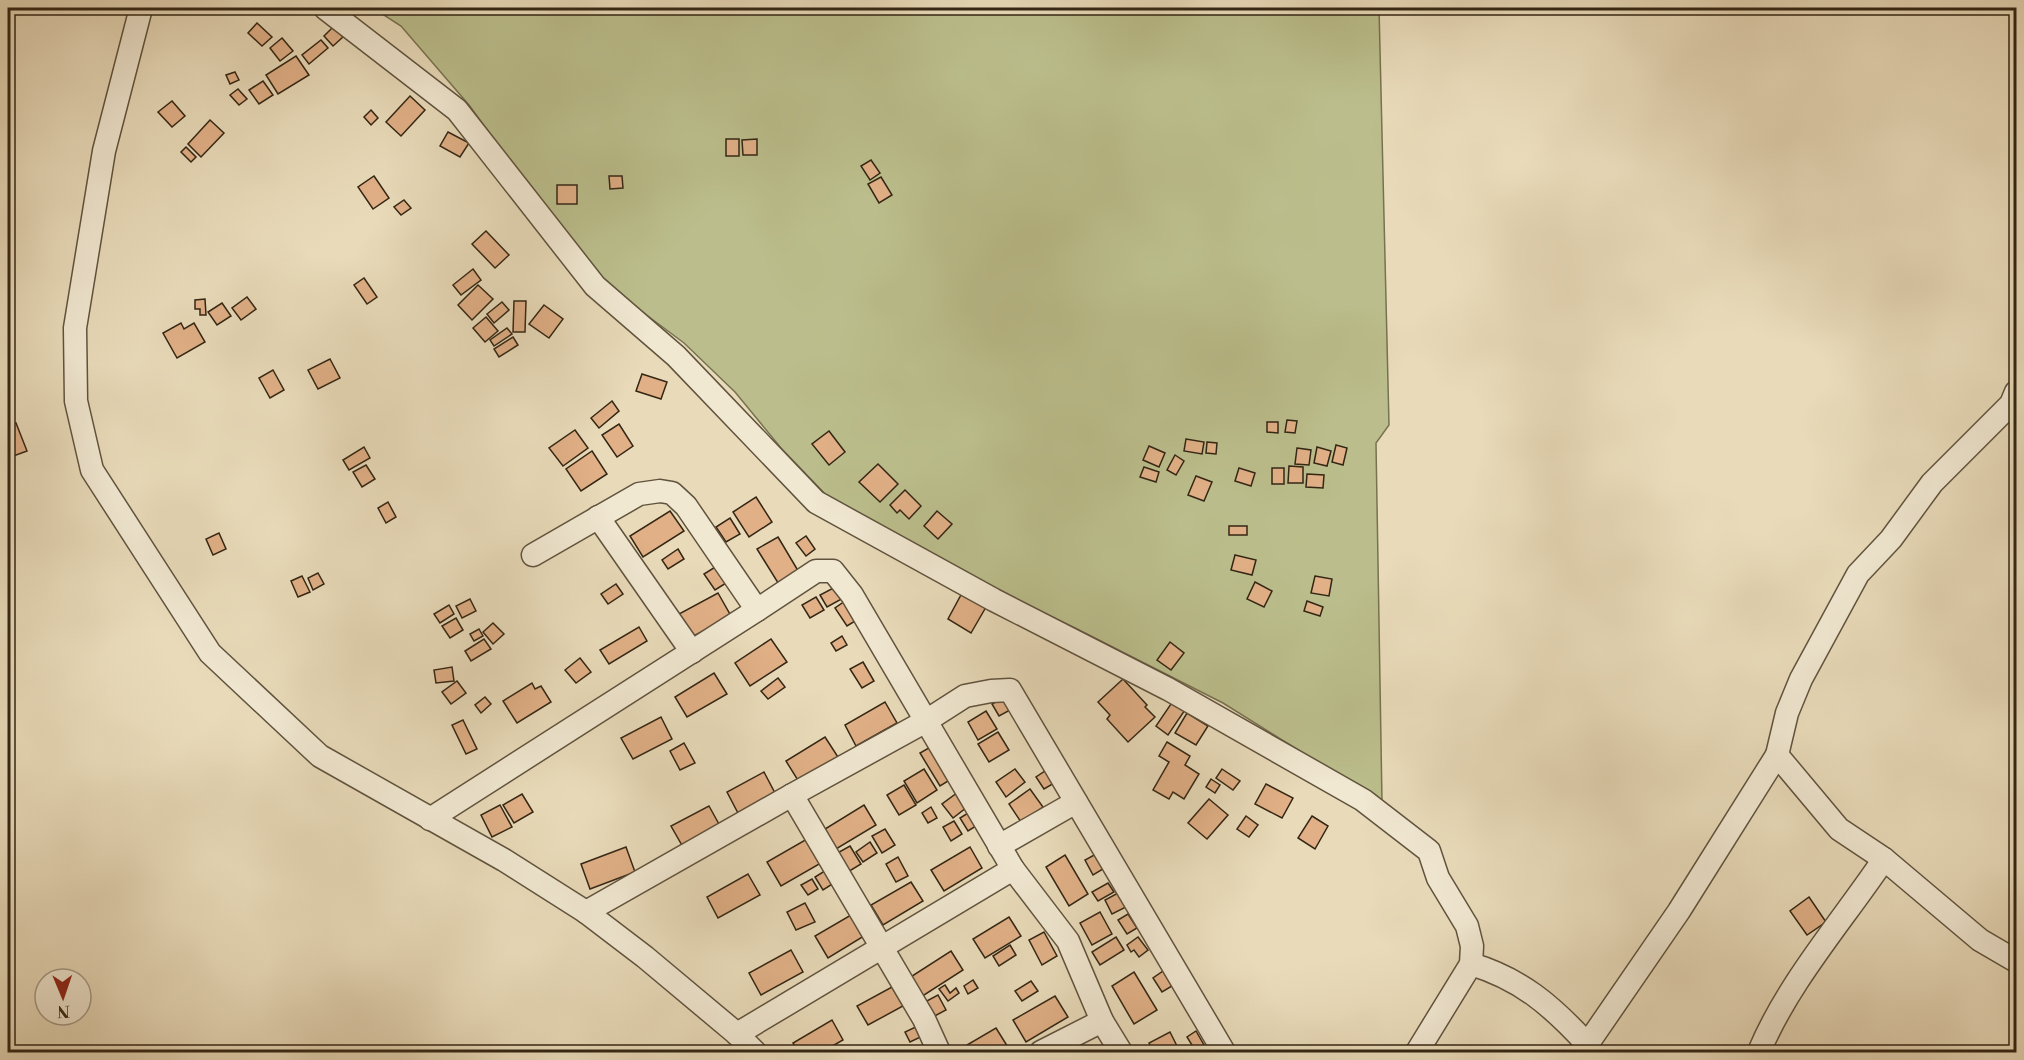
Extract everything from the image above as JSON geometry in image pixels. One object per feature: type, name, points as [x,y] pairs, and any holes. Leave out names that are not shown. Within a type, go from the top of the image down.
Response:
[{"type":"street","points":[[141,8],[104,151],[75,328],[76,401],[92,470],[210,653],[320,756],[504,860],[586,912],[645,957],[737,1034],[755,1053]]},
{"type":"street","points":[[325,8],[456,110],[595,286],[676,356],[816,502],[994,600],[1168,689],[1363,800],[1429,852],[1438,878],[1467,926],[1472,946],[1471,964],[1418,1053]]},
{"type":"street","points":[[1471,964],[1493,971],[1535,995],[1566,1021],[1584,1048],[1679,911],[1777,755],[1787,713],[1801,680],[1858,574],[1891,539],[1932,483],[2010,404],[2016,392]]},
{"type":"street","points":[[533,555],[639,494],[660,490],[672,492],[686,506],[757,610]]},
{"type":"street","points":[[598,517],[692,652]]},
{"type":"street","points":[[430,819],[816,571],[833,571],[852,595],[1013,869],[1068,941],[1102,1021],[1121,1053]]},
{"type":"street","points":[[586,912],[926,721],[965,696],[1010,690],[1224,1053]]},
{"type":"street","points":[[1777,755],[1839,829],[1884,859],[1980,940],[2016,961]]},
{"type":"street","points":[[792,795],[924,1019],[939,1053]]},
{"type":"street","points":[[999,846],[1076,802]]},
{"type":"street","points":[[1759,1053],[1769,1028],[1820,949],[1884,859]]},
{"type":"street","points":[[737,1034],[1013,869]]},
{"type":"street","points":[[1041,1053],[1102,1021]]},
{"type":"green space","points":[[373,8],[1379,8],[1389,425],[1376,443],[1382,802],[1223,703],[994,590],[826,495],[781,448],[735,392],[684,343],[617,293],[579,256],[469,105],[401,26]]},
{"type":"building","points":[[510,8],[539,8],[511,13]]},
{"type":"building","points":[[257,23],[272,37],[262,46],[248,33]]},
{"type":"building","points":[[334,26],[343,37],[333,46],[324,36]]},
{"type":"building","points":[[282,38],[293,51],[280,61],[270,48]]},
{"type":"building","points":[[321,40],[328,48],[309,64],[302,55]]},
{"type":"building","points":[[296,56],[309,75],[278,94],[266,75]]},
{"type":"building","points":[[235,72],[239,80],[230,84],[226,75]]},
{"type":"building","points":[[263,81],[273,95],[259,104],[249,90]]},
{"type":"building","points":[[238,89],[247,99],[239,105],[230,95]]},
{"type":"building","points":[[410,96],[425,110],[401,136],[386,122]]},
{"type":"building","points":[[172,101],[185,116],[172,127],[158,112]]},
{"type":"building","points":[[371,110],[378,118],[371,125],[364,117]]},
{"type":"building","points":[[210,120],[224,133],[201,157],[188,144]]},
{"type":"building","points":[[448,132],[469,143],[460,157],[440,146]]},
{"type":"building","points":[[726,139],[739,139],[739,156],[726,156]]},
{"type":"building","points":[[757,139],[757,155],[743,155],[742,140]]},
{"type":"building","points":[[186,147],[196,157],[191,162],[181,152]]},
{"type":"building","points":[[871,160],[880,173],[870,180],[861,166]]},
{"type":"building","points":[[374,176],[389,198],[373,209],[358,187]]},
{"type":"building","points":[[609,176],[622,176],[623,188],[610,189]]},
{"type":"building","points":[[881,177],[892,195],[879,203],[868,184]]},
{"type":"building","points":[[557,185],[577,185],[577,204],[557,204]]},
{"type":"building","points":[[404,200],[411,208],[401,215],[394,207]]},
{"type":"building","points":[[486,231],[509,255],[495,268],[472,244]]},
{"type":"building","points":[[473,269],[481,280],[461,295],[453,285]]},
{"type":"building","points":[[364,278],[377,297],[367,304],[354,285]]},
{"type":"building","points":[[478,285],[493,299],[472,320],[458,305]]},
{"type":"building","points":[[247,297],[256,309],[241,320],[232,308]]},
{"type":"building","points":[[205,299],[206,315],[200,315],[200,309],[195,309],[195,300]]},
{"type":"building","points":[[514,301],[526,301],[525,332],[513,332]]},
{"type":"building","points":[[502,302],[509,310],[494,323],[487,314]]},
{"type":"building","points":[[222,303],[231,316],[217,325],[208,312]]},
{"type":"building","points":[[544,305],[563,319],[549,338],[529,324]]},
{"type":"building","points":[[486,317],[498,331],[485,342],[473,328]]},
{"type":"building","points":[[181,323],[184,329],[194,323],[205,342],[177,358],[163,333]]},
{"type":"building","points":[[507,328],[512,334],[494,346],[490,340]]},
{"type":"building","points":[[513,337],[518,345],[499,357],[494,349]]},
{"type":"building","points":[[330,359],[340,378],[318,389],[308,370]]},
{"type":"building","points":[[273,370],[284,390],[270,398],[259,378]]},
{"type":"building","points":[[642,374],[667,382],[661,399],[636,391]]},
{"type":"building","points":[[612,401],[619,411],[599,428],[591,418]]},
{"type":"building","points":[[1287,420],[1297,421],[1295,433],[1285,432]]},
{"type":"building","points":[[1267,422],[1278,422],[1278,433],[1267,432]]},
{"type":"building","points":[[16,423],[27,451],[8,458],[8,426]]},
{"type":"building","points":[[619,424],[633,446],[617,457],[602,435]]},
{"type":"building","points":[[575,430],[588,448],[563,466],[549,448]]},
{"type":"building","points":[[829,431],[845,452],[829,465],[812,444]]},
{"type":"building","points":[[1186,439],[1204,442],[1202,454],[1184,451]]},
{"type":"building","points":[[1207,442],[1217,443],[1216,454],[1206,453]]},
{"type":"building","points":[[1336,445],[1347,448],[1343,465],[1332,462]]},
{"type":"building","points":[[1149,446],[1165,453],[1159,467],[1143,460]]},
{"type":"building","points":[[364,447],[370,458],[349,470],[343,460]]},
{"type":"building","points":[[1317,447],[1331,451],[1327,466],[1314,463]]},
{"type":"building","points":[[1297,448],[1311,450],[1309,465],[1295,464]]},
{"type":"building","points":[[592,451],[607,474],[581,491],[566,469]]},
{"type":"building","points":[[1175,455],[1184,461],[1176,475],[1167,470]]},
{"type":"building","points":[[878,464],[898,484],[880,502],[859,482]]},
{"type":"building","points":[[366,465],[375,479],[362,487],[353,472]]},
{"type":"building","points":[[1289,466],[1303,467],[1303,483],[1288,483]]},
{"type":"building","points":[[1144,467],[1159,472],[1156,482],[1140,477]]},
{"type":"building","points":[[1239,468],[1255,473],[1251,486],[1235,481]]},
{"type":"building","points":[[1272,468],[1284,468],[1284,484],[1272,484]]},
{"type":"building","points":[[1307,474],[1324,475],[1323,488],[1306,487]]},
{"type":"building","points":[[1196,476],[1212,482],[1204,501],[1188,495]]},
{"type":"building","points":[[905,490],[921,506],[909,519],[900,510],[897,513],[890,505]]},
{"type":"building","points":[[756,497],[772,522],[749,537],[733,512]]},
{"type":"building","points":[[388,502],[396,517],[386,523],[378,508]]},
{"type":"building","points":[[670,511],[684,531],[643,557],[630,536]]},
{"type":"building","points":[[937,511],[952,524],[938,539],[924,526]]},
{"type":"building","points":[[730,518],[740,534],[726,542],[716,527]]},
{"type":"building","points":[[1229,526],[1247,526],[1247,535],[1229,535]]},
{"type":"building","points":[[219,533],[226,549],[213,555],[206,539]]},
{"type":"building","points":[[806,536],[815,549],[806,556],[796,543]]},
{"type":"building","points":[[778,537],[800,574],[780,586],[757,549]]},
{"type":"building","points":[[678,549],[684,559],[668,569],[662,560]]},
{"type":"building","points":[[1235,555],[1256,560],[1252,575],[1231,570]]},
{"type":"building","points":[[720,564],[731,580],[715,590],[704,574]]},
{"type":"building","points":[[318,573],[324,584],[313,590],[308,578]]},
{"type":"building","points":[[302,576],[310,592],[298,597],[291,581]]},
{"type":"building","points":[[1315,576],[1332,579],[1329,596],[1311,593]]},
{"type":"building","points":[[1255,582],[1272,591],[1264,607],[1247,599]]},
{"type":"building","points":[[616,584],[623,594],[608,604],[601,594]]},
{"type":"building","points":[[841,584],[847,596],[827,607],[820,595]]},
{"type":"building","points":[[718,593],[731,616],[692,637],[679,614]]},
{"type":"building","points":[[962,593],[986,607],[971,633],[948,619]]},
{"type":"building","points":[[816,597],[824,610],[810,618],[802,605]]},
{"type":"building","points":[[470,599],[476,611],[462,618],[456,606]]},
{"type":"building","points":[[848,599],[860,618],[847,626],[835,608]]},
{"type":"building","points":[[1307,601],[1323,607],[1320,616],[1304,611]]},
{"type":"building","points":[[449,605],[454,614],[440,623],[434,614]]},
{"type":"building","points":[[456,618],[463,630],[450,638],[442,626]]},
{"type":"building","points":[[493,623],[504,634],[493,644],[483,632]]},
{"type":"building","points":[[639,627],[647,641],[609,664],[600,650]]},
{"type":"building","points":[[479,629],[483,636],[474,641],[470,634]]},
{"type":"building","points":[[842,636],[847,645],[836,651],[831,643]]},
{"type":"building","points":[[484,639],[491,649],[471,661],[465,651]]},
{"type":"building","points":[[771,639],[787,662],[750,686],[735,663]]},
{"type":"building","points":[[1170,642],[1184,653],[1171,670],[1157,660]]},
{"type":"building","points":[[580,658],[591,672],[576,683],[565,670]]},
{"type":"building","points":[[863,662],[874,681],[862,688],[850,669]]},
{"type":"building","points":[[452,667],[454,681],[436,683],[434,670]]},
{"type":"building","points":[[714,673],[727,694],[687,717],[675,697]]},
{"type":"building","points":[[778,678],[785,687],[768,699],[761,691]]},
{"type":"building","points":[[1123,679],[1155,717],[1128,742],[1107,719],[1110,715],[1098,702]]},
{"type":"building","points":[[457,681],[466,693],[451,704],[442,692]]},
{"type":"building","points":[[532,683],[535,689],[541,686],[551,702],[517,723],[503,701]]},
{"type":"building","points":[[485,697],[491,704],[481,713],[475,705]]},
{"type":"building","points":[[1005,697],[1012,709],[999,716],[992,704]]},
{"type":"building","points":[[1173,701],[1185,710],[1168,735],[1156,726]]},
{"type":"building","points":[[885,702],[897,723],[856,746],[845,725]]},
{"type":"building","points":[[986,711],[997,729],[978,740],[968,722]]},
{"type":"building","points":[[1187,713],[1208,726],[1196,745],[1175,733]]},
{"type":"building","points":[[661,717],[672,739],[633,759],[621,738]]},
{"type":"building","points":[[463,720],[477,749],[466,754],[452,725]]},
{"type":"building","points":[[998,732],[1009,750],[989,762],[978,744]]},
{"type":"building","points":[[825,737],[838,757],[799,782],[786,761]]},
{"type":"building","points":[[1167,742],[1190,756],[1185,765],[1199,774],[1184,799],[1173,792],[1169,799],[1153,790],[1169,762],[1159,756]]},
{"type":"building","points":[[684,743],[695,763],[680,770],[670,751]]},
{"type":"building","points":[[934,745],[953,778],[940,786],[920,753]]},
{"type":"building","points":[[924,769],[937,790],[917,803],[904,781]]},
{"type":"building","points":[[1015,769],[1025,782],[1006,797],[996,782]]},
{"type":"building","points":[[1048,769],[1056,782],[1044,789],[1036,777]]},
{"type":"building","points":[[1222,769],[1240,781],[1233,790],[1216,778]]},
{"type":"building","points":[[764,772],[776,795],[739,815],[727,792]]},
{"type":"building","points":[[1211,779],[1220,785],[1215,793],[1206,787]]},
{"type":"building","points":[[1266,784],[1293,798],[1282,818],[1255,804]]},
{"type":"building","points":[[904,785],[916,805],[899,815],[887,795]]},
{"type":"building","points":[[1030,789],[1043,807],[1021,822],[1009,804]]},
{"type":"building","points":[[961,790],[971,804],[953,818],[942,804]]},
{"type":"building","points":[[522,794],[533,812],[514,823],[503,805]]},
{"type":"building","points":[[1209,799],[1228,815],[1207,839],[1188,823]]},
{"type":"building","points":[[500,805],[512,827],[492,837],[481,815]]},
{"type":"building","points":[[864,805],[876,825],[836,849],[825,829]]},
{"type":"building","points":[[709,806],[720,826],[683,847],[671,826]]},
{"type":"building","points":[[931,807],[937,818],[928,823],[922,813]]},
{"type":"building","points":[[968,813],[976,826],[968,831],[960,818]]},
{"type":"building","points":[[1246,816],[1258,825],[1249,837],[1237,829]]},
{"type":"building","points":[[1312,816],[1328,826],[1315,849],[1298,838]]},
{"type":"building","points":[[954,821],[962,834],[951,841],[943,827]]},
{"type":"building","points":[[885,829],[895,845],[882,853],[872,836]]},
{"type":"building","points":[[807,839],[821,863],[781,886],[767,862]]},
{"type":"building","points":[[870,842],[877,853],[863,862],[856,852]]},
{"type":"building","points":[[850,846],[861,864],[843,875],[832,856]]},
{"type":"building","points":[[626,847],[635,872],[590,889],[581,864]]},
{"type":"building","points":[[970,847],[982,868],[944,891],[931,870]]},
{"type":"building","points":[[1096,854],[1103,869],[1093,875],[1085,860]]},
{"type":"building","points":[[1065,855],[1088,894],[1069,906],[1046,867]]},
{"type":"building","points":[[898,857],[908,876],[896,882],[886,864]]},
{"type":"building","points":[[828,869],[837,881],[823,890],[815,877]]},
{"type":"building","points":[[748,874],[760,895],[718,918],[707,897]]},
{"type":"building","points":[[812,879],[818,889],[808,895],[801,885]]},
{"type":"building","points":[[911,882],[923,901],[883,925],[871,905]]},
{"type":"building","points":[[1108,883],[1114,892],[1098,901],[1092,892]]},
{"type":"building","points":[[1118,893],[1126,907],[1112,914],[1105,900]]},
{"type":"building","points":[[1809,897],[1826,922],[1807,935],[1790,911]]},
{"type":"building","points":[[805,903],[815,922],[796,930],[787,912]]},
{"type":"building","points":[[1100,912],[1112,934],[1092,945],[1080,923]]},
{"type":"building","points":[[1128,914],[1137,928],[1127,934],[1118,920]]},
{"type":"building","points":[[851,915],[864,936],[828,958],[815,936]]},
{"type":"building","points":[[1009,917],[1021,936],[985,958],[973,939]]},
{"type":"building","points":[[1044,932],[1057,956],[1042,965],[1029,940]]},
{"type":"building","points":[[1116,937],[1124,950],[1100,965],[1092,952]]},
{"type":"building","points":[[1138,937],[1148,950],[1139,957],[1134,950],[1131,952],[1127,945]]},
{"type":"building","points":[[1010,945],[1016,955],[999,966],[993,956]]},
{"type":"building","points":[[791,950],[803,972],[761,995],[749,973]]},
{"type":"building","points":[[951,951],[963,970],[921,997],[909,978]]},
{"type":"building","points":[[1163,971],[1172,986],[1162,992],[1153,978]]},
{"type":"building","points":[[1134,972],[1157,1010],[1134,1024],[1112,986]]},
{"type":"building","points":[[973,980],[978,988],[968,994],[964,986]]},
{"type":"building","points":[[1031,981],[1038,991],[1022,1001],[1015,991]]},
{"type":"building","points":[[945,985],[950,993],[956,988],[959,993],[948,1001],[939,989]]},
{"type":"building","points":[[892,987],[903,1006],[868,1025],[857,1006]]},
{"type":"building","points":[[938,995],[946,1010],[929,1019],[921,1004]]},
{"type":"building","points":[[1055,996],[1068,1017],[1026,1042],[1013,1020]]},
{"type":"building","points":[[832,1020],[843,1040],[822,1052],[799,1052],[793,1043]]},
{"type":"building","points":[[924,1023],[929,1033],[910,1042],[905,1032]]},
{"type":"building","points":[[996,1028],[1011,1052],[955,1052]]},
{"type":"building","points":[[1196,1031],[1204,1045],[1195,1050],[1187,1037]]},
{"type":"building","points":[[1170,1032],[1180,1052],[1154,1052],[1149,1043]]}]
